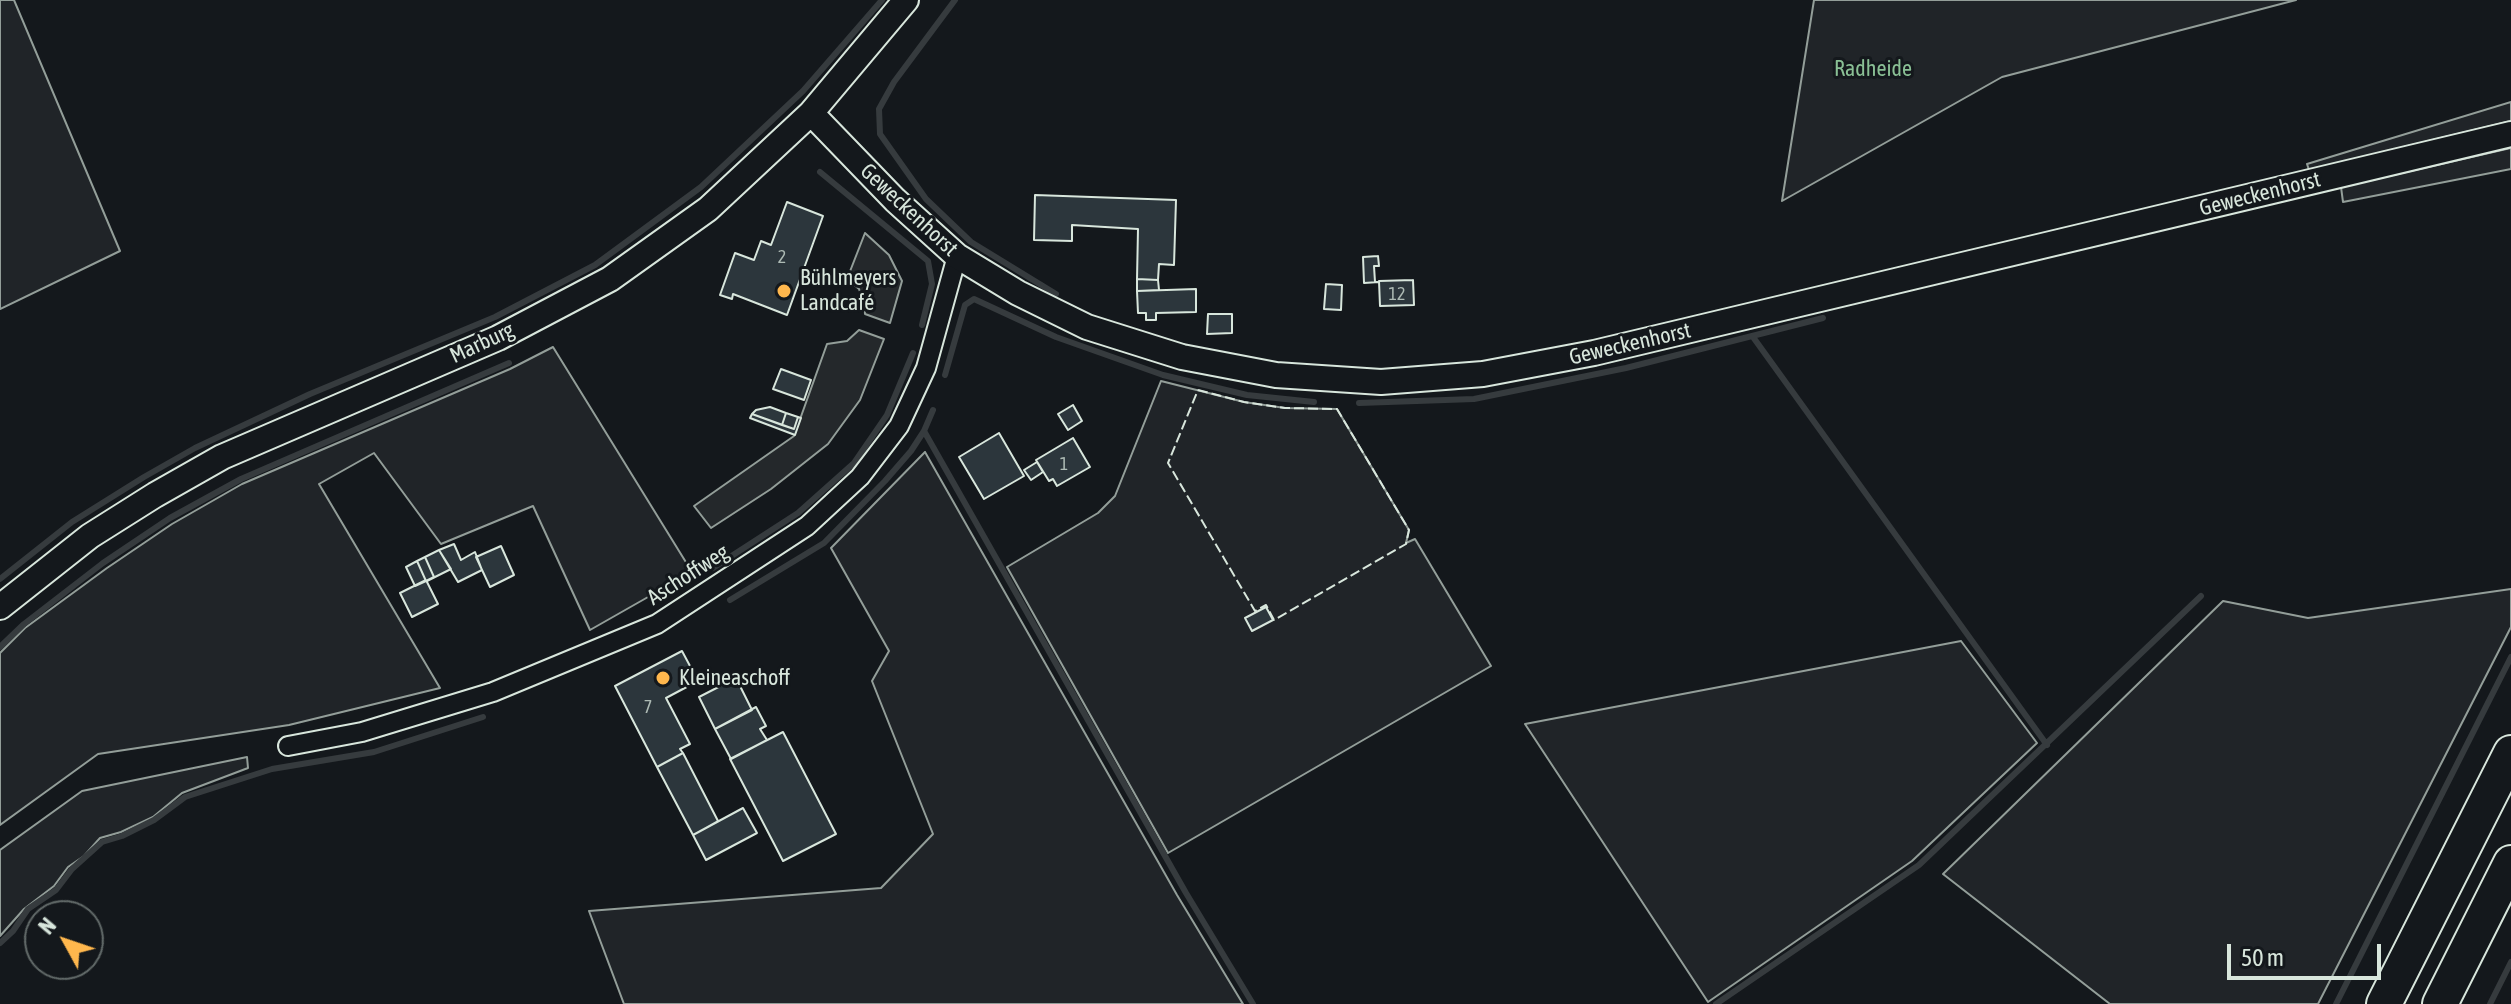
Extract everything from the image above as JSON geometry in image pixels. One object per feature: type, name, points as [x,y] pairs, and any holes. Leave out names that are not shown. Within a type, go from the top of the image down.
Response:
[{"type":"highway","points":[[2384,1004],[2511,753]]},
{"type":"highway","points":[[2440,1004],[2511,863]]},
{"type":"street","name":"Marburg","points":[[0,607],[90,536],[222,457],[498,338],[610,279],[708,209],[811,113],[906,0]]},
{"type":"street","name":"Geweckenhorst","points":[[811,113],[895,200],[957,256],[1018,293],[1087,327],[1182,357],[1276,375],[1381,382],[1483,374],[1594,353],[2511,134]]},
{"type":"street","name":"Aschoffweg","points":[[288,746],[362,732],[493,692],[657,624],[807,526],[860,477],[899,426],[926,368],[957,256]]},
{"type":"green space","points":[[0,0],[14,0],[120,251],[0,309]]},
{"type":"green space","name":"Radheide","points":[[1814,0],[2296,0],[2002,77],[1782,201]]},
{"type":"green space","points":[[2511,102],[2511,121],[2309,170],[2307,164]]},
{"type":"green space","points":[[2511,148],[2511,169],[2343,202],[2341,187]]},
{"type":"green space","points":[[553,347],[692,572],[590,630],[533,506],[441,544],[374,453],[319,484],[440,688],[289,725],[98,754],[0,825],[0,653],[25,628],[172,524],[242,484],[510,369]]},
{"type":"green space","points":[[1161,381],[1244,402],[1285,408],[1337,409],[1409,530],[1406,543],[1415,539],[1491,666],[1168,853],[1007,567],[1098,513],[1115,496]]},
{"type":"green space","points":[[925,452],[1177,895],[1243,1004],[624,1004],[589,911],[881,888],[933,834],[872,681],[889,651],[831,548]]},
{"type":"green space","points":[[2511,589],[2511,627],[2318,1004],[2110,1004],[1943,874],[2223,601],[2308,618]]},
{"type":"green space","points":[[1961,641],[2037,743],[1912,861],[1708,1002],[1525,724]]},
{"type":"green space","points":[[247,757],[248,768],[182,793],[153,817],[100,838],[84,856],[68,867],[54,886],[36,900],[24,900],[24,909],[0,936],[0,850],[82,791]]},
{"type":"shaded area","points":[[865,233],[889,255],[902,281],[890,323],[865,314],[859,289],[847,279]]},
{"type":"shaded area","points":[[859,330],[884,339],[860,400],[828,444],[771,489],[711,528],[694,506],[794,436],[827,344],[847,341]]},
{"type":"building","points":[[1035,195],[1176,200],[1174,265],[1159,264],[1158,280],[1137,279],[1138,229],[1072,225],[1072,241],[1034,240]]},
{"type":"building","points":[[787,202],[823,216],[787,315],[733,294],[732,299],[720,295],[735,253],[754,260],[761,241],[771,245]]},
{"type":"building","points":[[1378,256],[1379,266],[1374,266],[1375,282],[1379,282],[1364,283],[1363,257]]},
{"type":"building","points":[[1137,279],[1158,280],[1159,290],[1137,291]]},
{"type":"building","points":[[1413,280],[1414,305],[1380,306],[1379,281]]},
{"type":"building","points":[[1326,284],[1342,285],[1341,310],[1324,309]]},
{"type":"building","points":[[1196,289],[1196,312],[1156,313],[1156,320],[1146,320],[1146,313],[1138,313],[1137,291]]},
{"type":"building","points":[[1208,314],[1232,314],[1232,333],[1207,334]]},
{"type":"building","points":[[781,369],[811,380],[804,400],[773,389]]},
{"type":"building","points":[[1073,405],[1082,421],[1068,430],[1058,414]]},
{"type":"building","points":[[770,407],[786,413],[782,425],[752,414]]},
{"type":"building","points":[[786,413],[798,417],[794,429],[782,425]]},
{"type":"building","points":[[752,414],[794,429],[798,417],[801,418],[795,435],[750,418]]},
{"type":"building","points":[[999,433],[1024,476],[984,499],[959,457]]},
{"type":"building","points":[[1073,438],[1090,467],[1057,486],[1053,479],[1049,481],[1036,460]]},
{"type":"building","points":[[1037,462],[1043,472],[1031,480],[1024,470]]},
{"type":"building","points":[[454,544],[461,560],[475,552],[482,570],[458,582],[439,550]]},
{"type":"building","points":[[501,546],[514,575],[490,587],[476,557]]},
{"type":"building","points":[[439,550],[451,569],[427,581],[434,577],[425,557]]},
{"type":"building","points":[[425,557],[434,577],[426,581],[417,561]]},
{"type":"building","points":[[417,561],[426,581],[415,586],[406,567]]},
{"type":"building","points":[[426,580],[438,604],[412,617],[400,593]]},
{"type":"building","points":[[1266,607],[1273,620],[1252,631],[1245,618]]},
{"type":"building","points":[[682,651],[698,681],[666,698],[690,744],[680,749],[683,753],[657,767],[615,686]]},
{"type":"building","points":[[736,678],[752,710],[715,729],[699,697]]},
{"type":"building","points":[[756,707],[766,726],[760,729],[767,740],[731,759],[715,729]]},
{"type":"building","points":[[783,732],[836,834],[783,861],[730,759]]},
{"type":"building","points":[[683,753],[718,821],[693,835],[657,767]]},
{"type":"building","points":[[743,808],[757,833],[706,860],[693,835]]},
{"type":"waterway","points":[[0,579],[72,522],[195,448],[310,394],[495,317],[595,265],[701,187],[803,91],[882,0]]},
{"type":"waterway","points":[[955,0],[894,82],[879,109],[880,134],[926,199],[971,242],[1056,294]]},
{"type":"waterway","points":[[820,172],[928,261],[932,284],[922,325]]},
{"type":"waterway","points":[[945,375],[965,305],[974,299],[1056,337],[1163,375],[1247,395],[1314,402]]},
{"type":"waterway","points":[[1359,403],[1474,399],[1626,368],[1823,318]]},
{"type":"waterway","points":[[1753,337],[2047,745]]},
{"type":"waterway","points":[[713,568],[798,513],[854,463],[887,415],[913,353]]},
{"type":"waterway","points":[[0,647],[24,624],[103,563],[170,518],[241,479],[509,363]]},
{"type":"waterway","points":[[730,600],[824,543],[911,451],[933,410]]},
{"type":"waterway","points":[[924,431],[1186,893],[1253,1004]]},
{"type":"waterway","points":[[1716,1004],[1919,865],[2201,596]]},
{"type":"waterway","points":[[2336,1004],[2511,657]]},
{"type":"waterway","points":[[0,943],[13,931],[28,909],[56,890],[72,869],[102,842],[154,820],[185,797],[272,769],[374,752],[483,717]]},
{"type":"waterway","points":[[2490,1004],[2511,962]]},
{"type":"fence","points":[[1198,390],[1244,402],[1285,408],[1337,409],[1409,530],[1406,544],[1274,620],[1266,605],[1255,611],[1168,463],[1198,390]]},
{"type":"place","name":"Bühlmeyers Landcafé","points":[[784,291]]},
{"type":"place","name":"Kleineaschoff","points":[[663,678]]}]
